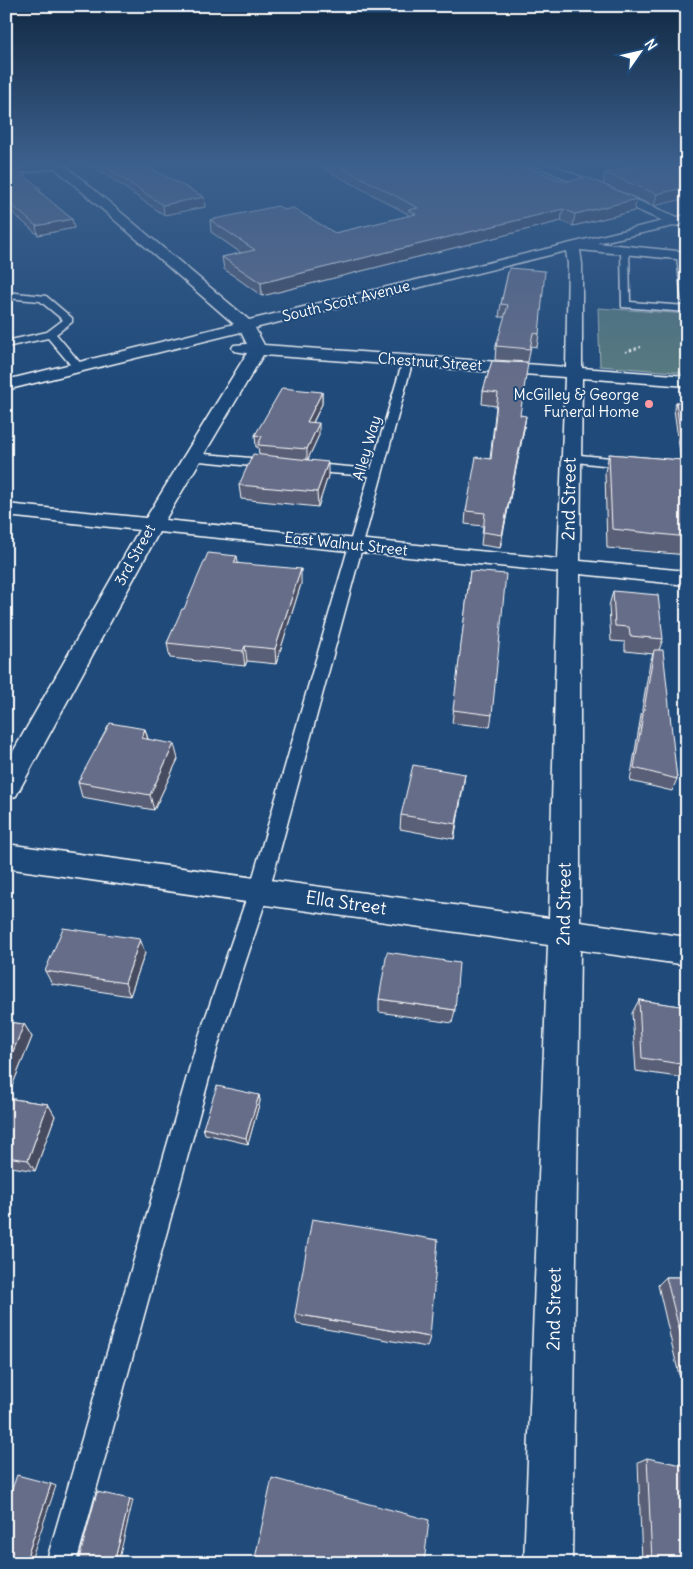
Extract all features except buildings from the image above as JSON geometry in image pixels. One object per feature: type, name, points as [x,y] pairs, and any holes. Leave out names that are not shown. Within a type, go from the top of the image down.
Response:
[{"type":"street","points":[[140,235],[246,326],[258,349]]},
{"type":"street","name":"South Scott Avenue","points":[[6,385],[615,235]]},
{"type":"street","points":[[572,245],[684,256]]},
{"type":"street","name":"2nd Street","points":[[548,1563],[564,934],[567,566],[574,372],[574,264],[572,245]]},
{"type":"street","name":"Chestnut Street","points":[[174,343],[687,381]]},
{"type":"street","name":"3rd Street","points":[[6,789],[152,524],[258,349]]},
{"type":"street","name":"East Walnut Street","points":[[6,510],[687,578]]},
{"type":"street","name":"Ella Street","points":[[6,856],[687,951]]},
{"type":"lane","points":[[625,251],[625,305],[687,309]]},
{"type":"lane","points":[[684,256],[687,301]]},
{"type":"lane","points":[[6,295],[43,298],[69,320],[50,334],[6,344]]},
{"type":"lane","points":[[50,334],[78,367]]},
{"type":"lane","name":"Alley Way","points":[[61,1563],[208,1042],[259,891],[408,360]]},
{"type":"lane","points":[[193,457],[376,473]]},
{"type":"lane","points":[[570,458],[687,470]]},
{"type":"green space","points":[[598,308],[687,314],[687,373],[600,366]]},
{"type":"place","name":"McGilley & George Funeral Home","points":[[649,404]]}]
